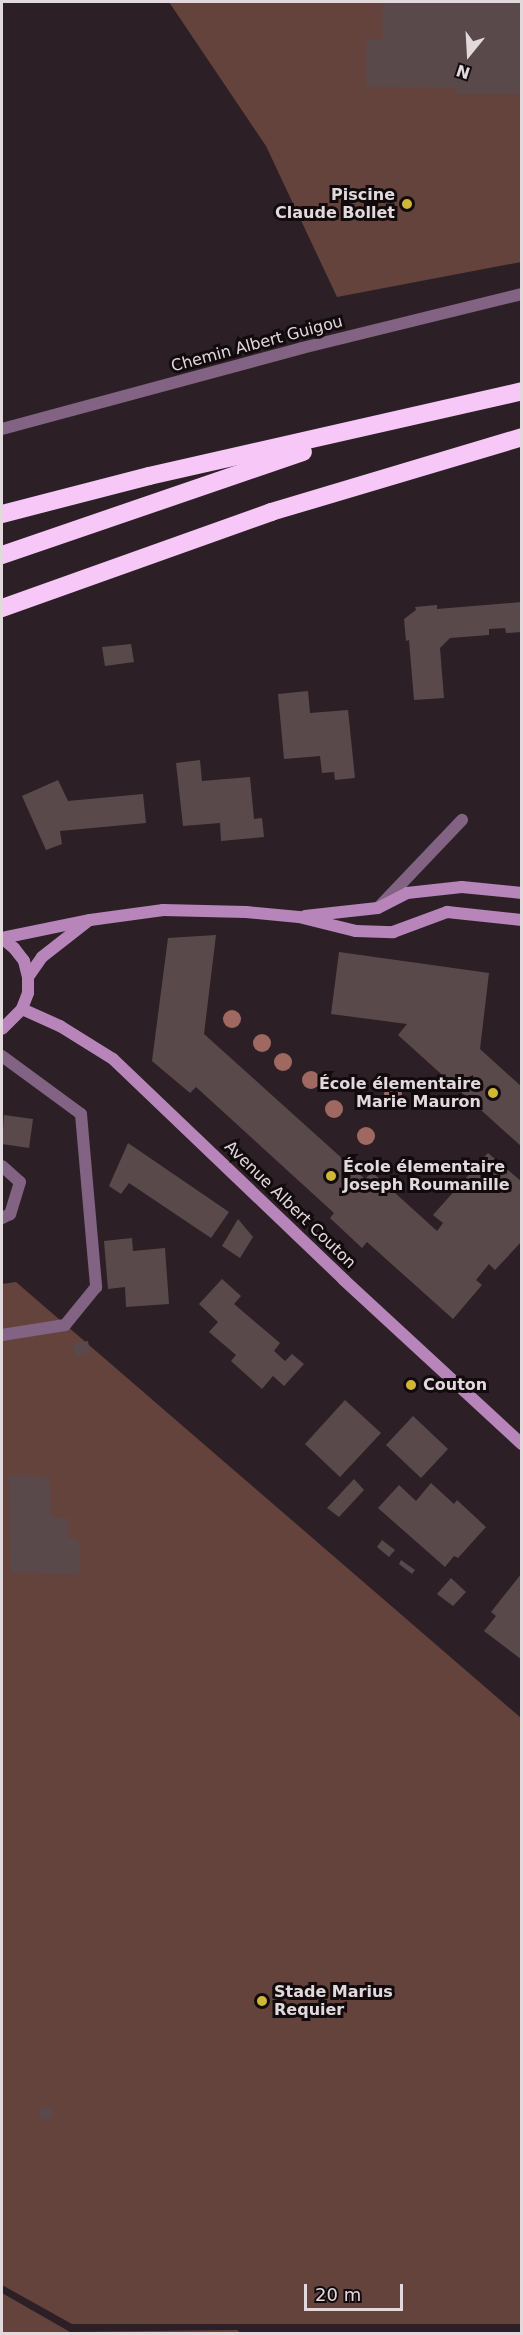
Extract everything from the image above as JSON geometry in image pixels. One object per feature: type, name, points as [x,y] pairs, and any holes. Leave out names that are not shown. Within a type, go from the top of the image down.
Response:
[{"type":"highway","points":[[2,514],[149,476],[522,391]]},
{"type":"highway","points":[[2,555],[384,424]]},
{"type":"highway","points":[[2,608],[271,512],[522,437]]},
{"type":"street","name":"Chemin Albert Guigou","points":[[2,429],[302,348],[522,294]]},
{"type":"street","points":[[378,908],[462,820]]},
{"type":"street","points":[[299,917],[378,908],[407,893],[462,887],[522,893]]},
{"type":"street","points":[[2,938],[90,920],[163,910],[246,912],[299,917],[356,931],[393,932],[447,912],[522,920]]},
{"type":"street","points":[[28,977],[42,957],[90,920]]},
{"type":"street","points":[[2,938],[24,961],[28,977],[28,993],[22,1009],[2,1029]]},
{"type":"street","name":"Avenue Albert Couton","points":[[22,1009],[60,1026],[113,1059],[352,1288],[522,1444]]},
{"type":"street","points":[[2,1056],[81,1114],[96,1287],[65,1325],[2,1335]]},
{"type":"street","points":[[2,1166],[20,1182],[9,1214],[2,1218]]},
{"type":"shaded area","name":"Piscine Claude Bollet","points":[[169,2],[521,2],[521,262],[337,297],[266,146]]},
{"type":"shaded area","name":"Stade Marius Requier","points":[[16,1282],[521,1718],[521,2324],[72,2324],[2,2285],[2,1284]]},
{"type":"shaded area","points":[[2,2293],[70,2332],[237,2330],[241,2333],[2,2333]]},
{"type":"building","points":[[383,2],[522,2],[522,94],[456,94],[456,88],[366,87],[366,39],[383,40]]},
{"type":"building","points":[[522,602],[522,632],[506,633],[505,628],[489,629],[489,635],[450,638],[440,648],[444,698],[414,700],[409,640],[406,641],[404,619],[416,610],[415,607],[437,605],[437,609]]},
{"type":"building","points":[[131,644],[134,662],[105,666],[102,647]]},
{"type":"building","points":[[308,691],[310,713],[348,710],[355,778],[335,780],[334,772],[322,773],[320,756],[284,759],[278,694]]},
{"type":"building","points":[[200,760],[202,781],[250,777],[254,819],[262,818],[264,837],[221,841],[220,823],[183,826],[176,763]]},
{"type":"building","points":[[58,780],[68,801],[143,794],[146,823],[60,831],[62,844],[46,850],[22,796]]},
{"type":"building","points":[[216,935],[204,1034],[365,1179],[372,1172],[437,1231],[443,1223],[433,1215],[488,1153],[522,1182],[522,1241],[495,1270],[489,1264],[476,1280],[482,1285],[453,1319],[367,1242],[362,1248],[330,1218],[334,1213],[196,1087],[190,1093],[152,1061],[168,938]]},
{"type":"building","points":[[339,952],[489,973],[480,1049],[522,1087],[522,1147],[398,1035],[407,1024],[331,1014]]},
{"type":"building","points":[[4,1115],[33,1119],[29,1148],[2,1144]]},
{"type":"building","points":[[128,1143],[229,1212],[211,1238],[129,1183],[121,1194],[109,1186]]},
{"type":"building","points":[[238,1219],[253,1237],[240,1258],[222,1246]]},
{"type":"building","points":[[132,1238],[133,1251],[165,1248],[169,1304],[126,1307],[125,1287],[108,1289],[104,1241]]},
{"type":"building","points":[[222,1279],[241,1296],[234,1304],[280,1343],[274,1351],[285,1361],[292,1354],[304,1364],[284,1386],[273,1376],[262,1389],[231,1361],[236,1355],[209,1332],[218,1322],[199,1304]]},
{"type":"building","points":[[88,1341],[90,1354],[75,1356],[73,1344]]},
{"type":"building","points":[[345,1400],[381,1433],[340,1477],[305,1444]]},
{"type":"building","points":[[413,1416],[448,1449],[421,1478],[386,1445]]},
{"type":"building","points":[[9,1475],[49,1477],[51,1517],[68,1518],[68,1538],[79,1539],[80,1575],[11,1572]]},
{"type":"building","points":[[354,1479],[364,1490],[339,1517],[327,1508]]},
{"type":"building","points":[[431,1483],[454,1504],[457,1500],[486,1527],[458,1558],[454,1556],[445,1567],[378,1508],[399,1485],[416,1501]]},
{"type":"building","points":[[382,1540],[395,1550],[389,1557],[377,1547]]},
{"type":"building","points":[[401,1560],[415,1570],[412,1574],[399,1564]]},
{"type":"building","points":[[522,1573],[522,1660],[484,1631],[496,1616],[491,1612]]},
{"type":"building","points":[[451,1578],[466,1592],[453,1606],[437,1594]]},
{"type":"building","points":[[43,2106],[49,2106],[53,2113],[49,2120],[43,2120],[39,2116],[39,2110]]},
{"type":"place","name":"Piscine Claude Bollet","points":[[407,204]]},
{"type":"place","name":"École élementaire Marie Mauron","points":[[493,1093]]},
{"type":"place","name":"École élementaire Joseph Roumanille","points":[[331,1176]]},
{"type":"place","name":"Couton","points":[[411,1385]]},
{"type":"place","name":"Stade Marius Requier","points":[[262,2001]]}]
